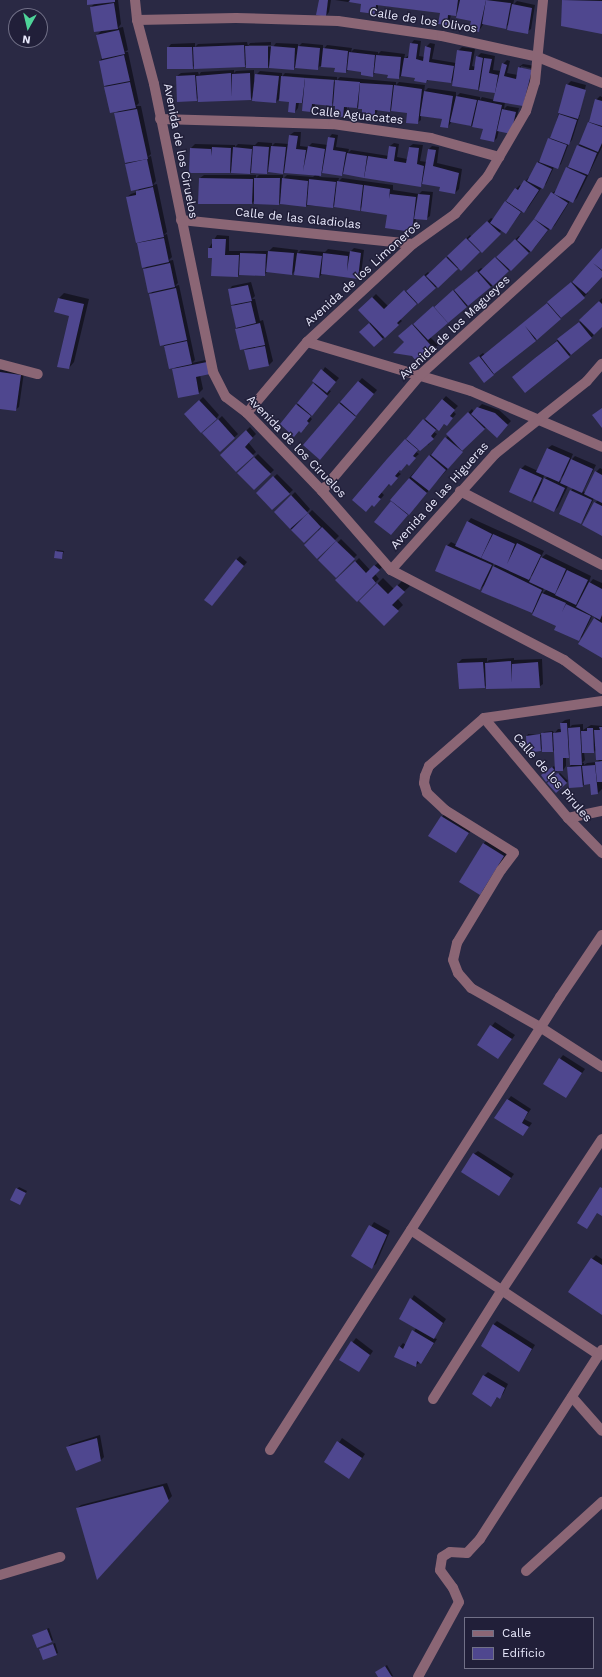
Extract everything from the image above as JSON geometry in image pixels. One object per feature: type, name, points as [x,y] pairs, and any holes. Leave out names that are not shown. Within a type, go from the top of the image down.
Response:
[{"type":"street","name":"Avenida de los Ciruelos","points":[[135,0],[137,20],[154,84],[213,372],[226,397],[248,413],[322,491],[391,570],[564,660],[602,689]]},
{"type":"street","name":"Avenida de los Limoneros","points":[[248,413],[307,342],[413,244],[454,214],[488,176],[526,111],[535,82],[543,0]]},
{"type":"street","name":"Calle de los Olivos","points":[[137,20],[236,18],[338,21],[442,36],[538,57],[602,83]]},
{"type":"street","name":"Calle Aguacates","points":[[160,119],[333,124],[431,138],[499,158]]},
{"type":"street","name":"Avenida de los Magueyes","points":[[322,491],[420,374],[570,239],[602,182]]},
{"type":"street","name":"Calle de las Gladiolas","points":[[181,220],[413,244]]},
{"type":"street","points":[[307,342],[420,374],[471,391],[602,447]]},
{"type":"street","points":[[0,364],[38,374]]},
{"type":"street","name":"Avenida de las Higueras","points":[[391,570],[460,491],[495,454],[540,420],[587,381],[602,364]]},
{"type":"street","points":[[460,491],[602,566]]},
{"type":"street","points":[[602,701],[484,718],[429,766],[425,776],[427,793],[445,810],[514,853],[501,870],[457,943],[453,960],[458,973],[472,988],[540,1027],[602,1068]]},
{"type":"street","name":"Calle de los Pirules","points":[[484,718],[568,818],[602,853]]},
{"type":"street","points":[[568,818],[602,811]]},
{"type":"street","points":[[270,1450],[540,1027],[602,935]]},
{"type":"street","points":[[433,1399],[502,1290],[602,1139]]},
{"type":"street","points":[[411,1230],[601,1353],[480,1539],[467,1553],[450,1552],[442,1557],[440,1570],[453,1588],[459,1602],[418,1677]]},
{"type":"street","points":[[572,1398],[602,1431]]},
{"type":"street","points":[[526,1571],[602,1502]]},
{"type":"street","points":[[0,1575],[60,1557]]},
{"type":"building","points":[[87,0],[115,0],[115,2],[87,5]]},
{"type":"building","points":[[319,0],[328,0],[326,17],[316,15]]},
{"type":"building","points":[[350,0],[458,0],[456,16],[448,15],[447,25],[438,24],[440,13],[376,5],[375,14],[360,12],[361,4],[349,2]]},
{"type":"building","points":[[460,0],[486,0],[479,32],[469,30],[471,21],[456,18]]},
{"type":"building","points":[[486,0],[511,3],[506,29],[482,24]]},
{"type":"building","points":[[562,0],[602,1],[602,34],[561,26]]},
{"type":"building","points":[[114,3],[118,29],[94,32],[90,7]]},
{"type":"building","points":[[512,4],[532,8],[528,34],[507,30]]},
{"type":"building","points":[[119,30],[125,54],[102,59],[96,35]]},
{"type":"building","points":[[410,43],[418,44],[416,59],[423,61],[425,46],[431,48],[429,62],[454,66],[451,83],[427,80],[426,83],[414,81],[415,78],[401,76],[404,58],[408,58]]},
{"type":"building","points":[[244,45],[245,67],[194,69],[193,47]]},
{"type":"building","points":[[245,46],[268,46],[268,68],[246,68]]},
{"type":"building","points":[[271,46],[295,48],[294,70],[269,68]]},
{"type":"building","points":[[298,46],[320,48],[318,70],[295,68]]},
{"type":"building","points":[[167,47],[192,47],[193,69],[167,69]]},
{"type":"building","points":[[323,48],[348,51],[346,73],[334,72],[335,68],[321,67]]},
{"type":"building","points":[[457,50],[472,52],[469,70],[474,70],[476,56],[483,58],[478,90],[452,86]]},
{"type":"building","points":[[349,52],[375,55],[373,77],[361,75],[361,72],[347,70]]},
{"type":"building","points":[[124,55],[130,81],[104,86],[99,61]]},
{"type":"building","points":[[376,55],[401,57],[399,79],[387,78],[388,75],[374,73]]},
{"type":"building","points":[[484,58],[492,59],[489,73],[498,75],[495,93],[479,91]]},
{"type":"building","points":[[502,63],[507,65],[504,76],[516,79],[518,67],[532,70],[523,106],[493,101]]},
{"type":"building","points":[[231,73],[232,97],[232,74],[250,73],[251,100],[198,102],[196,76]]},
{"type":"building","points":[[255,74],[279,76],[276,103],[252,101]]},
{"type":"building","points":[[195,75],[197,101],[177,102],[176,76]]},
{"type":"building","points":[[281,76],[305,78],[302,103],[296,103],[295,113],[288,112],[289,102],[279,101]]},
{"type":"building","points":[[305,78],[334,80],[332,106],[312,104],[311,112],[302,111]]},
{"type":"building","points":[[335,80],[360,82],[357,108],[344,107],[343,117],[335,116],[335,106],[333,106]]},
{"type":"building","points":[[130,82],[136,108],[110,113],[104,87]]},
{"type":"building","points":[[360,83],[393,85],[390,112],[375,110],[375,117],[362,116],[362,109],[358,109]]},
{"type":"building","points":[[566,84],[586,90],[578,119],[558,113]]},
{"type":"building","points":[[394,85],[422,89],[418,124],[406,123],[407,113],[391,111]]},
{"type":"building","points":[[424,91],[453,96],[448,128],[440,127],[442,119],[420,116]]},
{"type":"building","points":[[456,96],[477,100],[471,126],[450,122]]},
{"type":"building","points":[[595,99],[602,101],[602,126],[589,122]]},
{"type":"building","points":[[478,100],[502,105],[494,142],[480,139],[483,129],[472,127]]},
{"type":"building","points":[[137,109],[148,159],[125,163],[114,113]]},
{"type":"building","points":[[502,109],[516,112],[511,134],[497,131]]},
{"type":"building","points":[[559,114],[577,120],[569,145],[550,138]]},
{"type":"building","points":[[588,122],[602,127],[602,143],[598,152],[579,144]]},
{"type":"building","points":[[289,135],[298,136],[296,149],[306,150],[303,171],[308,146],[325,149],[321,176],[284,173]]},
{"type":"building","points":[[328,137],[335,138],[333,150],[346,152],[342,176],[322,173]]},
{"type":"building","points":[[548,138],[567,145],[558,169],[539,162]]},
{"type":"building","points":[[577,145],[597,153],[588,175],[568,167]]},
{"type":"building","points":[[253,146],[269,147],[267,174],[251,173]]},
{"type":"building","points":[[271,146],[286,147],[283,174],[268,172]]},
{"type":"building","points":[[389,146],[396,147],[394,161],[406,163],[409,147],[419,148],[417,164],[424,166],[421,187],[364,178],[368,156],[387,159]]},
{"type":"building","points":[[212,147],[231,148],[230,173],[189,173],[190,148],[211,149],[211,156]]},
{"type":"building","points":[[233,147],[252,149],[250,174],[231,173]]},
{"type":"building","points":[[428,149],[436,150],[433,166],[459,173],[455,194],[439,191],[440,187],[422,184]]},
{"type":"building","points":[[347,153],[367,156],[364,178],[343,174]]},
{"type":"building","points":[[147,159],[153,186],[131,191],[125,164]]},
{"type":"building","points":[[537,162],[552,169],[543,189],[527,181]]},
{"type":"building","points":[[566,167],[586,176],[573,203],[554,194]]},
{"type":"building","points":[[199,178],[253,179],[252,204],[198,204]]},
{"type":"building","points":[[254,178],[280,178],[279,205],[254,204]]},
{"type":"building","points":[[282,178],[308,181],[306,207],[280,204]]},
{"type":"building","points":[[309,179],[336,182],[333,208],[307,205]]},
{"type":"building","points":[[524,180],[539,190],[524,213],[506,201],[515,188],[518,190]]},
{"type":"building","points":[[337,181],[363,185],[360,211],[334,207]]},
{"type":"building","points":[[364,185],[390,189],[389,199],[390,194],[416,197],[412,232],[385,228],[387,215],[361,211]]},
{"type":"building","points":[[153,187],[164,237],[136,243],[126,197],[136,195],[136,191]]},
{"type":"building","points":[[551,192],[568,203],[551,230],[534,219]]},
{"type":"building","points":[[418,194],[430,195],[427,220],[414,219]]},
{"type":"building","points":[[505,201],[521,212],[506,234],[490,223]]},
{"type":"building","points":[[534,219],[548,230],[531,252],[517,240]]},
{"type":"building","points":[[487,221],[501,234],[482,253],[468,239]]},
{"type":"building","points":[[164,238],[169,262],[142,268],[137,243]]},
{"type":"building","points":[[466,238],[480,252],[461,271],[447,256]]},
{"type":"building","points":[[212,239],[226,239],[225,255],[239,255],[238,277],[211,276],[212,258],[208,258],[208,248],[212,248]]},
{"type":"building","points":[[515,239],[529,253],[511,271],[496,257]]},
{"type":"building","points":[[602,248],[602,270],[593,263],[602,271],[602,277],[586,294],[572,282]]},
{"type":"building","points":[[268,251],[294,253],[292,275],[266,272]]},
{"type":"building","points":[[350,251],[361,253],[358,279],[321,274],[323,253],[348,256],[347,271]]},
{"type":"building","points":[[240,253],[266,254],[265,276],[239,275]]},
{"type":"building","points":[[297,253],[322,256],[319,278],[294,275]]},
{"type":"building","points":[[446,257],[458,269],[438,288],[426,276]]},
{"type":"building","points":[[495,257],[509,271],[493,286],[479,272]]},
{"type":"building","points":[[170,263],[175,287],[148,293],[143,269]]},
{"type":"building","points":[[477,271],[491,287],[468,306],[454,290]]},
{"type":"building","points":[[424,275],[436,288],[418,304],[406,291]]},
{"type":"building","points":[[571,282],[585,298],[561,318],[547,302]]},
{"type":"building","points":[[248,285],[252,301],[231,305],[228,289]]},
{"type":"building","points":[[176,288],[187,340],[160,346],[149,294]]},
{"type":"building","points":[[404,290],[417,304],[397,323],[399,325],[385,338],[358,310],[372,297],[384,309]]},
{"type":"building","points":[[453,290],[467,307],[448,323],[434,307]]},
{"type":"building","points":[[58,298],[84,304],[69,369],[57,367],[69,316],[54,312]]},
{"type":"building","points":[[599,301],[602,304],[602,327],[594,335],[579,320]]},
{"type":"building","points":[[251,302],[256,323],[236,328],[231,306]]},
{"type":"building","points":[[547,303],[561,319],[537,340],[525,326],[536,341],[494,374],[481,357]]},
{"type":"building","points":[[433,306],[448,323],[428,340],[413,324]]},
{"type":"building","points":[[579,322],[592,338],[571,355],[557,339]]},
{"type":"building","points":[[260,323],[265,345],[240,350],[235,329]]},
{"type":"building","points":[[369,323],[383,339],[374,347],[359,332]]},
{"type":"building","points":[[412,324],[435,350],[427,357],[424,354],[416,361],[412,356],[393,353],[404,342],[398,336]]},
{"type":"building","points":[[187,341],[192,364],[169,369],[164,346]]},
{"type":"building","points":[[557,341],[570,357],[525,393],[512,377]]},
{"type":"building","points":[[265,346],[269,366],[249,370],[244,350]]},
{"type":"building","points":[[479,356],[494,375],[484,383],[469,363]]},
{"type":"building","points":[[207,362],[210,374],[196,377],[199,394],[178,398],[172,369]]},
{"type":"building","points":[[321,369],[336,382],[327,393],[312,381]]},
{"type":"building","points":[[0,372],[21,375],[16,411],[0,409]]},
{"type":"building","points":[[358,381],[374,394],[356,416],[340,402]]},
{"type":"building","points":[[313,383],[328,396],[312,416],[297,403]]},
{"type":"building","points":[[442,399],[455,410],[450,416],[453,418],[447,426],[444,424],[439,431],[425,419]]},
{"type":"building","points":[[199,400],[217,419],[201,433],[184,414]]},
{"type":"building","points":[[339,403],[356,417],[320,460],[303,445]]},
{"type":"building","points":[[296,404],[311,416],[307,421],[309,423],[301,433],[299,431],[294,437],[280,424]]},
{"type":"building","points":[[477,407],[495,413],[508,425],[497,438],[471,414]]},
{"type":"building","points":[[602,408],[602,428],[592,415]]},
{"type":"building","points":[[468,412],[485,429],[462,451],[446,434]]},
{"type":"building","points":[[218,419],[235,438],[220,452],[202,433]]},
{"type":"building","points":[[423,419],[436,430],[431,436],[434,439],[420,451],[406,439]]},
{"type":"building","points":[[246,430],[253,438],[245,447],[254,456],[236,472],[220,455]]},
{"type":"building","points":[[445,437],[463,452],[448,469],[431,455]]},
{"type":"building","points":[[405,439],[418,450],[413,456],[416,458],[409,466],[407,464],[401,471],[400,470],[395,476],[398,478],[391,486],[389,484],[378,497],[381,499],[374,507],[372,505],[366,512],[352,500]]},
{"type":"building","points":[[547,448],[570,458],[559,482],[536,472]]},
{"type":"building","points":[[429,455],[446,470],[429,491],[411,477]]},
{"type":"building","points":[[254,457],[271,474],[254,490],[237,473]]},
{"type":"building","points":[[571,459],[593,469],[582,493],[560,483]]},
{"type":"building","points":[[520,468],[542,478],[531,502],[509,492]]},
{"type":"building","points":[[595,471],[602,475],[602,503],[584,494]]},
{"type":"building","points":[[273,476],[290,494],[272,510],[256,493]]},
{"type":"building","points":[[409,478],[427,493],[409,515],[390,500]]},
{"type":"building","points":[[544,478],[565,488],[554,512],[533,502]]},
{"type":"building","points":[[570,490],[592,500],[581,524],[559,514]]},
{"type":"building","points":[[291,495],[308,513],[290,529],[274,512]]},
{"type":"building","points":[[391,501],[408,515],[391,535],[374,522]]},
{"type":"building","points":[[594,502],[602,506],[602,536],[582,525]]},
{"type":"building","points":[[308,513],[321,527],[304,543],[291,530]]},
{"type":"building","points":[[467,521],[492,534],[481,558],[455,546]]},
{"type":"building","points":[[322,527],[336,541],[317,559],[304,545]]},
{"type":"building","points":[[493,534],[515,544],[507,564],[517,543],[541,555],[529,580],[481,558]]},
{"type":"building","points":[[336,541],[355,559],[336,578],[318,560]]},
{"type":"building","points":[[446,545],[492,565],[480,590],[435,571]]},
{"type":"building","points":[[55,551],[63,552],[62,559],[54,558]]},
{"type":"building","points":[[541,557],[566,569],[555,594],[529,582]]},
{"type":"building","points":[[236,559],[244,566],[212,606],[204,600]]},
{"type":"building","points":[[355,561],[366,573],[374,565],[380,570],[372,578],[376,583],[357,602],[335,580]]},
{"type":"building","points":[[493,566],[542,590],[532,613],[481,592]]},
{"type":"building","points":[[567,570],[588,580],[576,605],[555,595]]},
{"type":"building","points":[[589,582],[602,589],[602,615],[600,620],[576,607]]},
{"type":"building","points":[[377,583],[388,594],[397,585],[405,592],[392,605],[399,611],[384,626],[359,601]]},
{"type":"building","points":[[542,593],[566,603],[562,612],[566,604],[591,616],[579,641],[554,630],[556,626],[532,615]]},
{"type":"building","points":[[594,618],[602,623],[602,658],[578,644]]},
{"type":"building","points":[[511,661],[512,683],[512,664],[538,662],[540,688],[486,689],[485,663]]},
{"type":"building","points":[[483,662],[485,688],[459,689],[457,663]]},
{"type":"building","points":[[560,723],[567,723],[569,758],[563,758],[563,771],[555,771],[553,733],[561,732]]},
{"type":"building","points":[[580,727],[582,765],[570,765],[568,728]]},
{"type":"building","points":[[599,727],[602,727],[602,760],[596,760],[594,730],[600,730]]},
{"type":"building","points":[[587,728],[593,728],[594,753],[582,753],[581,731],[587,731]]},
{"type":"building","points":[[552,732],[553,752],[542,752],[541,733]]},
{"type":"building","points":[[540,734],[541,751],[527,753],[526,736]]},
{"type":"building","points":[[602,761],[602,782],[597,782],[595,762]]},
{"type":"building","points":[[595,765],[598,794],[591,795],[590,784],[584,785],[582,766]]},
{"type":"building","points":[[581,766],[583,787],[569,788],[567,767]]},
{"type":"building","points":[[552,767],[557,773],[546,782],[541,775]]},
{"type":"building","points":[[558,773],[567,783],[556,793],[547,783]]},
{"type":"building","points":[[441,816],[469,833],[456,853],[428,836]]},
{"type":"building","points":[[483,843],[504,856],[480,895],[459,882]]},
{"type":"building","points":[[490,1025],[512,1039],[498,1059],[477,1045]]},
{"type":"building","points":[[559,1058],[582,1073],[566,1098],[543,1084]]},
{"type":"building","points":[[507,1099],[528,1112],[522,1123],[529,1127],[523,1136],[494,1118]]},
{"type":"building","points":[[473,1153],[511,1178],[499,1196],[461,1172]]},
{"type":"building","points":[[600,1187],[602,1188],[602,1216],[597,1213],[587,1229],[577,1223]]},
{"type":"building","points":[[16,1188],[26,1193],[20,1205],[10,1200]]},
{"type":"building","points":[[369,1225],[387,1235],[372,1269],[351,1256]]},
{"type":"building","points":[[591,1258],[602,1265],[602,1315],[568,1292]]},
{"type":"building","points":[[410,1298],[443,1323],[434,1339],[399,1319]]},
{"type":"building","points":[[493,1324],[532,1349],[519,1372],[481,1346]]},
{"type":"building","points":[[412,1330],[434,1343],[421,1364],[417,1361],[416,1367],[394,1357],[399,1346],[403,1349]]},
{"type":"building","points":[[351,1341],[370,1355],[359,1372],[339,1360]]},
{"type":"building","points":[[483,1375],[505,1388],[500,1399],[497,1397],[491,1407],[472,1394]]},
{"type":"building","points":[[97,1438],[101,1461],[76,1471],[66,1447]]},
{"type":"building","points":[[337,1441],[362,1458],[349,1479],[324,1462]]},
{"type":"building","points":[[163,1486],[169,1501],[97,1580],[76,1508]]},
{"type":"building","points":[[47,1629],[52,1642],[37,1648],[32,1635]]},
{"type":"building","points":[[53,1644],[57,1655],[43,1660],[39,1649]]},
{"type":"building","points":[[385,1666],[392,1677],[378,1677],[375,1672]]}]
